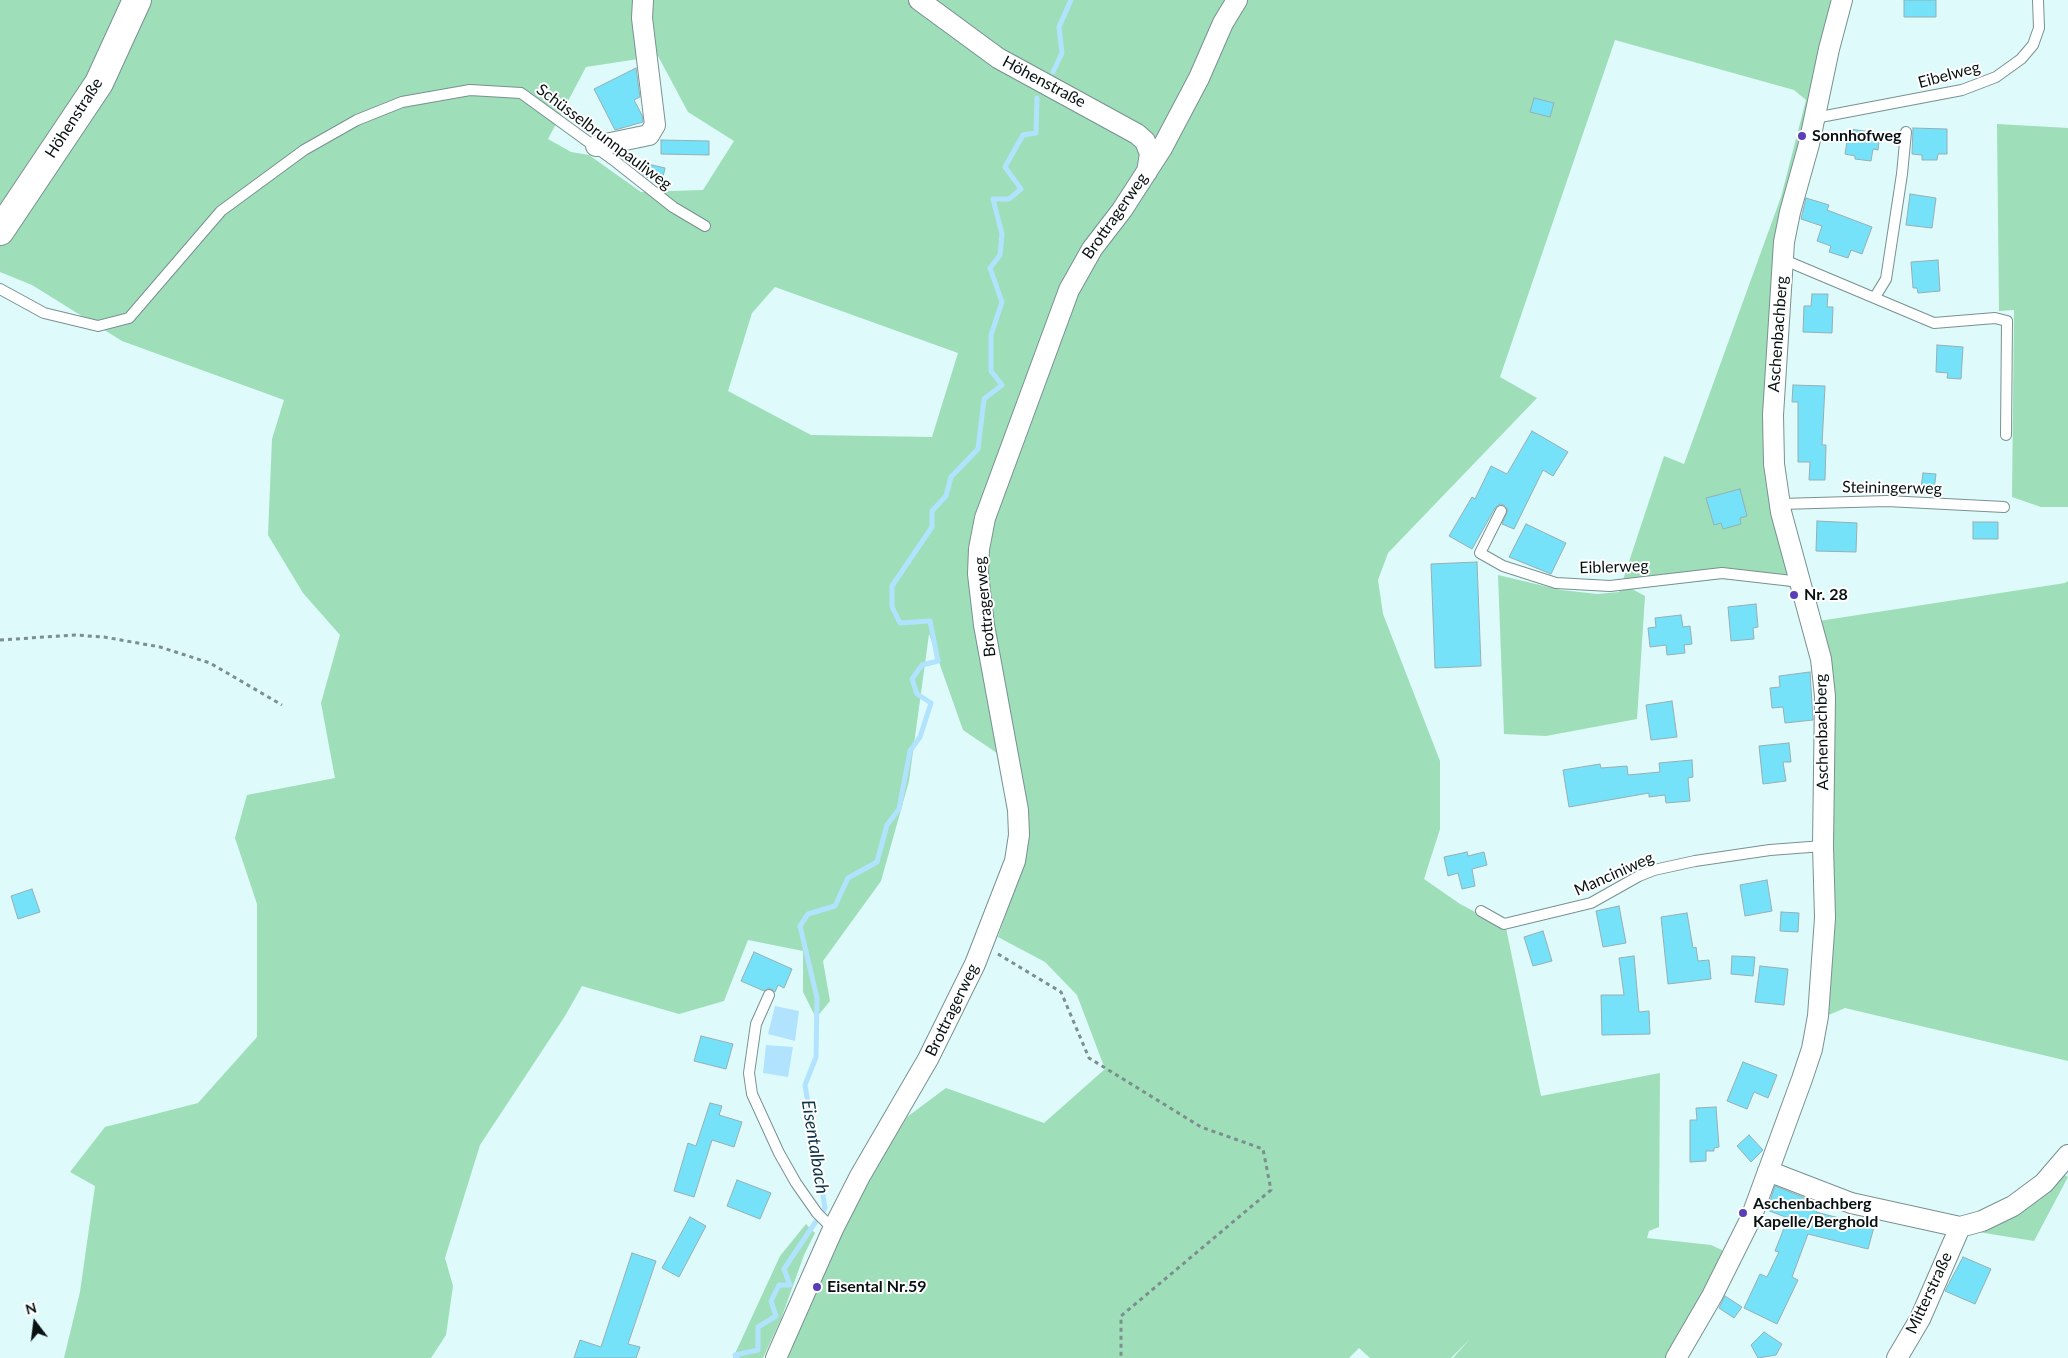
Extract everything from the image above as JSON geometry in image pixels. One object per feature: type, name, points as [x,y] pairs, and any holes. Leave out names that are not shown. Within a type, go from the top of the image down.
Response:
[{"type":"street","name":"Höhenstraße","points":[[0,231],[99,83],[137,0]]},
{"type":"street","points":[[596,146],[649,135],[656,125],[642,18],[643,0]]},
{"type":"street","name":"Höhenstraße","points":[[919,0],[998,58],[1145,140],[1150,154],[1146,172]]},
{"type":"street","name":"Brottragerweg","points":[[776,1358],[824,1220],[860,1176],[928,1059],[983,945],[1015,861],[1019,835],[1018,810],[984,625],[978,574],[979,549],[985,518],[1069,290],[1092,249],[1122,210],[1162,148],[1199,78],[1223,23],[1237,0]]},
{"type":"street","name":"Aschenbachberg","points":[[1676,1358],[1741,1241],[1802,1079],[1812,1049],[1816,1024],[1824,918],[1825,696],[1821,659],[1780,504],[1774,464],[1772,415],[1782,259],[1790,212],[1815,118],[1828,49],[1842,0]]},
{"type":"street","points":[[1768,1171],[1851,1203],[1960,1227],[1982,1221],[2013,1206],[2044,1183],[2068,1155]]},
{"type":"street","name":"Mitterstraße","points":[[1897,1358],[1920,1319],[1960,1227]]},
{"type":"lane","name":"Eibelweg","points":[[1815,118],[1962,90],[1996,77],[2021,58],[2034,45],[2039,28],[2038,0]]},
{"type":"lane","name":"Schüsselbrunnpauliweg","points":[[0,288],[44,313],[98,326],[128,318],[221,211],[304,150],[357,120],[402,102],[470,90],[521,93],[596,146],[673,207],[705,226]]},
{"type":"lane","points":[[1875,297],[1886,279],[1902,174],[1906,132]]},
{"type":"lane","points":[[1782,259],[1934,322],[1995,318],[2008,321],[2006,435]]},
{"type":"lane","name":"Steiningerweg","points":[[1780,504],[1887,501],[2004,508]]},
{"type":"lane","name":"Eiblerweg","points":[[1501,511],[1480,553],[1503,566],[1556,582],[1610,586],[1722,573],[1801,582]]},
{"type":"lane","name":"Manciniweg","points":[[1481,911],[1504,924],[1592,903],[1654,870],[1695,861],[1770,850],[1823,846]]},
{"type":"lane","points":[[769,995],[756,1024],[749,1073],[752,1094],[778,1153],[796,1183],[824,1220]]},
{"type":"path","points":[[0,640],[75,635],[104,637],[160,647],[210,663],[282,705]]},
{"type":"path","points":[[983,945],[1061,992],[1090,1058],[1201,1127],[1262,1149],[1270,1190],[1179,1269],[1121,1316],[1121,1358]]},
{"type":"green space","points":[[0,0],[1849,0],[1796,213],[1779,415],[1792,588],[1775,583],[1722,579],[1632,589],[1645,596],[1637,719],[1546,736],[1504,734],[1498,575],[1561,590],[1597,594],[1619,592],[1664,456],[1684,464],[1781,197],[1806,100],[1794,90],[1615,40],[1500,377],[1537,398],[1388,553],[1378,580],[1383,614],[1440,761],[1440,829],[1424,879],[1460,904],[1506,928],[1541,1096],[1660,1073],[1659,1227],[1649,1231],[1647,1238],[1711,1245],[1722,1250],[1724,1254],[1667,1358],[1453,1358],[1470,1339],[1451,1358],[1370,1358],[1359,1348],[1349,1358],[783,1358],[834,1237],[907,1117],[946,1088],[1044,1123],[1105,1069],[1077,995],[1045,962],[998,937],[1025,859],[1013,764],[963,730],[929,634],[909,781],[881,881],[823,961],[830,1001],[816,1018],[803,992],[803,951],[748,940],[724,1001],[679,1014],[582,986],[565,1016],[480,1145],[445,1258],[453,1286],[446,1335],[431,1358],[64,1358],[80,1292],[95,1186],[70,1172],[105,1127],[198,1103],[257,1037],[257,904],[235,838],[247,795],[335,778],[321,703],[340,635],[303,593],[268,535],[272,439],[284,400],[122,341],[32,285],[0,272]],"holes":[[[658,56],[688,112],[734,141],[703,190],[641,192],[589,155],[571,152],[548,139],[586,67]],[[775,287],[958,353],[932,437],[811,435],[728,391],[752,313]]]},
{"type":"green space","points":[[1997,124],[2068,128],[2068,507],[2041,507],[2012,497],[2014,310],[1999,311]]},
{"type":"green space","points":[[2068,581],[2068,1061],[1845,1008],[1824,1017],[1819,621]]},
{"type":"green space","points":[[2061,1173],[2068,1177],[2034,1241],[1972,1231]]},
{"type":"green space","points":[[806,1224],[815,1233],[804,1255],[781,1319],[763,1358],[733,1358],[780,1256]]},
{"type":"water","points":[[775,1006],[799,1011],[795,1041],[768,1034]]},
{"type":"water","points":[[766,1045],[793,1047],[788,1077],[763,1073]]},
{"type":"building","points":[[1904,0],[1936,0],[1936,17],[1904,17]]},
{"type":"building","points":[[636,68],[640,97],[634,100],[642,115],[643,122],[615,130],[594,89]]},
{"type":"building","points":[[1534,98],[1554,103],[1550,117],[1530,112]]},
{"type":"building","points":[[1913,128],[1947,129],[1947,154],[1938,154],[1937,160],[1922,160],[1922,155],[1912,154]]},
{"type":"building","points":[[1849,129],[1880,133],[1878,150],[1873,149],[1871,161],[1855,159],[1855,156],[1845,154]]},
{"type":"building","points":[[661,140],[709,141],[709,155],[661,154]]},
{"type":"building","points":[[639,162],[665,168],[662,181],[646,177],[637,170]]},
{"type":"building","points":[[1910,194],[1936,198],[1932,228],[1906,225]]},
{"type":"building","points":[[1806,198],[1829,205],[1827,210],[1872,227],[1862,254],[1851,250],[1848,258],[1829,252],[1831,246],[1817,241],[1822,226],[1801,219]]},
{"type":"building","points":[[1938,260],[1940,291],[1918,293],[1917,288],[1913,288],[1911,262]]},
{"type":"building","points":[[1812,294],[1828,294],[1827,307],[1833,307],[1832,333],[1803,332],[1804,306],[1811,306]]},
{"type":"building","points":[[1937,345],[1963,347],[1961,379],[1947,378],[1948,373],[1936,372]]},
{"type":"building","points":[[1793,385],[1825,386],[1822,445],[1826,445],[1825,480],[1809,480],[1810,462],[1798,462],[1798,402],[1792,402]]},
{"type":"building","points":[[1532,431],[1568,452],[1553,476],[1543,470],[1514,529],[1502,524],[1508,510],[1504,505],[1500,504],[1495,508],[1472,549],[1449,536],[1472,497],[1475,499],[1491,466],[1507,474]]},
{"type":"building","points":[[1923,473],[1936,474],[1934,490],[1921,488]]},
{"type":"building","points":[[1740,489],[1747,516],[1740,518],[1741,524],[1723,529],[1721,523],[1714,525],[1706,498]]},
{"type":"building","points":[[1817,521],[1857,523],[1856,552],[1816,551]]},
{"type":"building","points":[[1973,522],[1998,522],[1998,539],[1973,539]]},
{"type":"building","points":[[1526,524],[1566,543],[1551,574],[1509,557]]},
{"type":"building","points":[[1477,562],[1481,666],[1435,668],[1431,564]]},
{"type":"building","points":[[1756,604],[1758,627],[1753,628],[1754,639],[1731,641],[1728,607]]},
{"type":"building","points":[[1681,615],[1683,627],[1690,626],[1692,644],[1684,645],[1685,653],[1667,655],[1666,645],[1650,647],[1648,628],[1656,627],[1655,618]]},
{"type":"building","points":[[1810,672],[1813,720],[1785,723],[1783,707],[1772,708],[1770,688],[1780,687],[1779,676]]},
{"type":"building","points":[[1672,701],[1677,737],[1651,740],[1646,705]]},
{"type":"building","points":[[1789,743],[1791,762],[1783,762],[1786,781],[1763,784],[1759,746]]},
{"type":"building","points":[[1692,760],[1693,777],[1688,778],[1690,801],[1666,803],[1665,795],[1649,797],[1649,793],[1569,807],[1563,770],[1600,764],[1601,768],[1627,766],[1628,775],[1660,772],[1659,763]]},
{"type":"building","points":[[1467,852],[1468,856],[1484,852],[1487,865],[1472,869],[1475,886],[1462,889],[1458,873],[1448,876],[1444,857]]},
{"type":"building","points":[[1767,880],[1772,911],[1745,916],[1740,885]]},
{"type":"building","points":[[32,889],[40,912],[18,919],[11,896]]},
{"type":"building","points":[[1619,906],[1626,943],[1603,947],[1596,911]]},
{"type":"building","points":[[1781,912],[1799,913],[1798,932],[1780,931]]},
{"type":"building","points":[[1687,913],[1693,948],[1696,947],[1698,961],[1709,960],[1711,979],[1668,984],[1661,917]]},
{"type":"building","points":[[1543,931],[1552,961],[1533,966],[1524,937]]},
{"type":"building","points":[[754,952],[792,969],[784,988],[778,985],[775,992],[769,988],[764,991],[741,981]]},
{"type":"building","points":[[1634,956],[1639,1012],[1649,1011],[1650,1034],[1602,1035],[1601,995],[1624,995],[1619,958]]},
{"type":"building","points":[[1732,956],[1755,957],[1753,976],[1731,974]]},
{"type":"building","points":[[1760,966],[1788,969],[1784,1005],[1755,1002]]},
{"type":"building","points":[[701,1036],[733,1044],[726,1069],[694,1061]]},
{"type":"building","points":[[1743,1062],[1777,1075],[1768,1098],[1754,1092],[1747,1109],[1727,1101]]},
{"type":"building","points":[[710,1103],[722,1106],[719,1115],[742,1122],[734,1147],[712,1140],[694,1197],[674,1191],[688,1143],[696,1146]]},
{"type":"building","points":[[1716,1107],[1719,1147],[1714,1148],[1714,1151],[1706,1151],[1706,1161],[1690,1162],[1690,1120],[1697,1120],[1696,1108]]},
{"type":"building","points":[[1749,1135],[1763,1150],[1751,1162],[1737,1146]]},
{"type":"building","points":[[737,1180],[771,1193],[760,1219],[727,1206]]},
{"type":"building","points":[[1775,1186],[1820,1204],[1816,1212],[1874,1227],[1868,1249],[1808,1234],[1792,1277],[1798,1280],[1777,1324],[1744,1308],[1760,1274],[1767,1277],[1779,1252],[1775,1251],[1788,1218],[1767,1210]]},
{"type":"building","points":[[690,1217],[706,1226],[679,1277],[662,1268]]},
{"type":"building","points":[[632,1253],[656,1261],[628,1344],[640,1347],[636,1358],[574,1358],[580,1340],[601,1347]]},
{"type":"building","points":[[1963,1257],[1991,1269],[1975,1304],[1945,1291]]},
{"type":"building","points":[[1725,1296],[1742,1307],[1734,1318],[1719,1308]]},
{"type":"building","points":[[1764,1332],[1782,1344],[1776,1355],[1758,1358],[1751,1345]]},
{"type":"waterway","name":"Eisentalbach","points":[[1053,72],[1062,53],[1059,27],[1071,0]]},
{"type":"waterway","name":"Eisentalbach","points":[[737,1358],[735,1355],[758,1350],[758,1327],[776,1316],[771,1301],[779,1285],[790,1285],[784,1269],[825,1208],[805,1085],[816,1057],[817,998],[800,926],[808,914],[835,906],[848,878],[877,862],[887,825],[899,809],[910,751],[920,737],[931,703],[917,694],[912,679],[922,665],[938,661],[930,621],[900,623],[892,607],[892,586],[932,527],[932,511],[946,496],[951,477],[978,449],[984,399],[1002,385],[991,371],[991,335],[1002,302],[990,268],[1000,255],[1002,234],[993,199],[1009,199],[1021,189],[1005,167],[1023,135],[1036,133],[1037,98]]},
{"type":"place","name":"Sonnhofweg","points":[[1802,136]]},
{"type":"place","name":"Nr. 28","points":[[1794,595]]},
{"type":"place","name":"Aschenbachberg Kapelle/Berghold","points":[[1743,1213]]},
{"type":"place","name":"Eisental Nr.59","points":[[817,1287]]}]
